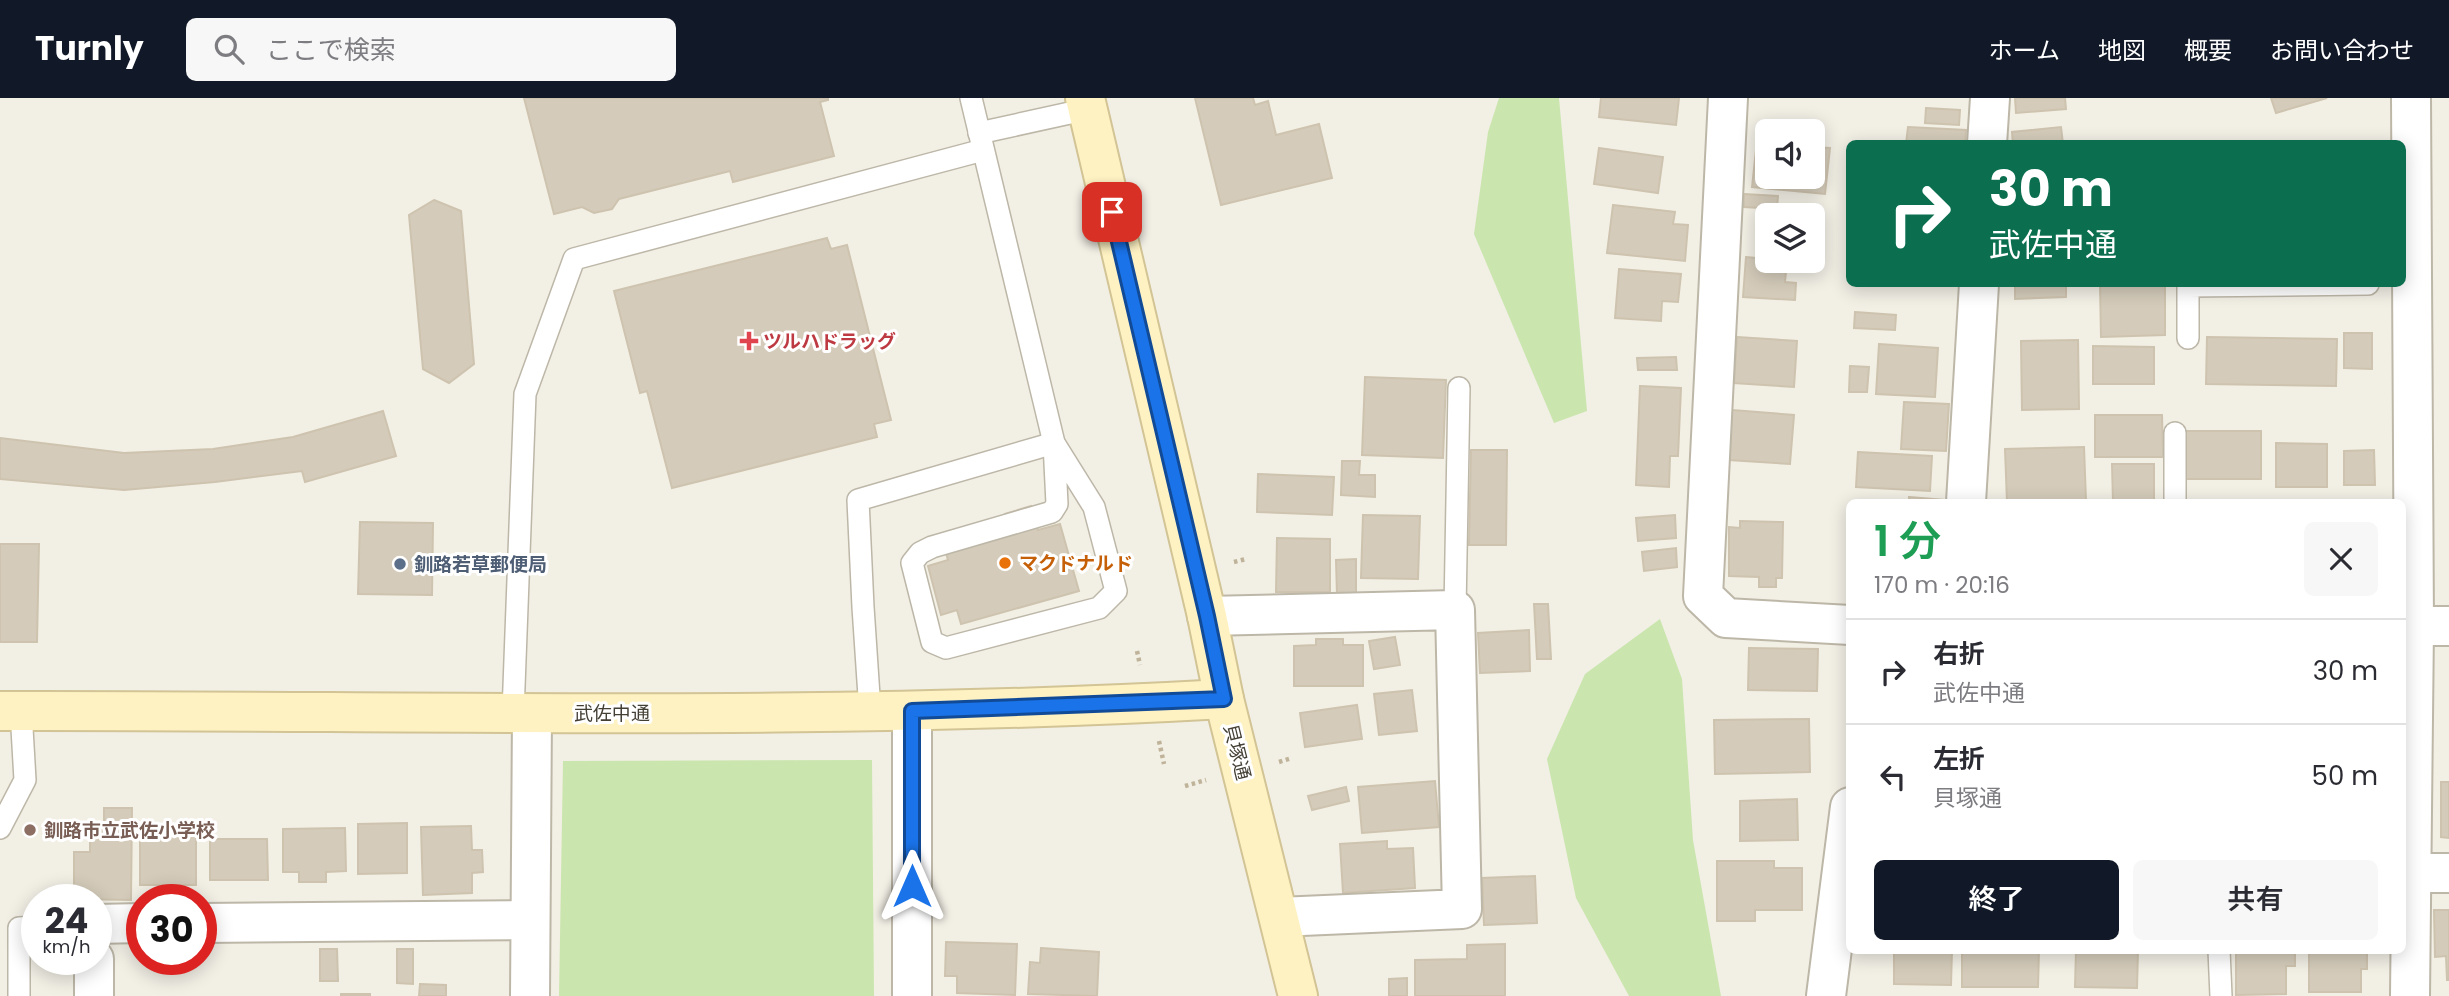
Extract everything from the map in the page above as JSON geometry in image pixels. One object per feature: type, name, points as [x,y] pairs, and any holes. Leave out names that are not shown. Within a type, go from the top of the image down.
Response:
[{"type":"street","points":[[1728,98],[1703,596],[1726,618],[1846,625]]},
{"type":"street","points":[[1987,140],[1990,98]]},
{"type":"street","points":[[2410,996],[2431,873],[2408,828],[2422,626],[2408,283],[2411,98]]},
{"type":"street","name":"貝塚通","points":[[1086,103],[1207,616],[1224,699],[1298,996]]},
{"type":"street","points":[[1966,499],[1979,287]]},
{"type":"street","points":[[1207,616],[1455,610],[1462,909],[1279,917]]},
{"type":"street","name":"武佐中通","points":[[11,711],[912,711],[1224,699]]},
{"type":"street","points":[[912,711],[912,996]]},
{"type":"street","points":[[522,713],[530,996]]},
{"type":"street","points":[[1826,996],[1843,918],[1846,870]]},
{"type":"street","points":[[217,923],[529,920]]},
{"type":"street","points":[[94,975],[94,996]]},
{"type":"lane","points":[[971,98],[1055,443],[1057,503],[1052,512],[932,547],[920,553],[912,563],[932,642],[946,648],[1099,608],[1116,591],[1094,507],[1055,443]]},
{"type":"lane","points":[[522,713],[525,394],[574,259],[981,141],[1086,103]]},
{"type":"lane","points":[[2188,287],[2188,338]]},
{"type":"lane","points":[[1455,610],[1459,388]]},
{"type":"lane","points":[[2175,433],[2175,499]]},
{"type":"lane","points":[[870,711],[858,500],[1055,443]]},
{"type":"lane","points":[[0,828],[25,780],[11,711]]},
{"type":"lane","points":[[19,928],[19,996]]},
{"type":"lane","points":[[2219,954],[2221,996]]},
{"type":"green space","points":[[1499,98],[1559,98],[1587,411],[1554,423],[1474,234],[1488,132]]},
{"type":"green space","points":[[1660,619],[1682,679],[1693,840],[1721,996],[1629,996],[1576,898],[1547,759],[1585,674]]},
{"type":"green space","points":[[872,760],[874,996],[559,996],[563,761]]},
{"type":"building","points":[[524,98],[828,98],[820,102],[834,156],[733,182],[730,171],[619,199],[612,209],[594,213],[582,207],[554,214]]},
{"type":"building","points":[[1195,98],[1253,98],[1255,105],[1268,101],[1276,135],[1319,124],[1332,178],[1221,205]]},
{"type":"building","points":[[1601,98],[1679,98],[1676,125],[1599,117]]},
{"type":"building","points":[[2015,98],[2065,98],[2066,109],[2016,113]]},
{"type":"building","points":[[2271,98],[2327,98],[2276,113]]},
{"type":"building","points":[[1926,108],[1960,110],[1959,125],[1925,123]]},
{"type":"building","points":[[1908,127],[1966,130],[1965,140],[1906,140]]},
{"type":"building","points":[[2061,127],[2063,140],[2013,140],[2012,132]]},
{"type":"building","points":[[1599,148],[1663,157],[1658,193],[1594,184]]},
{"type":"building","points":[[1825,148],[1830,148],[1825,194],[1773,189],[1825,189]]},
{"type":"building","points":[[1755,159],[1755,187],[1752,187]]},
{"type":"building","points":[[1744,194],[1778,196],[1777,203],[1755,203],[1755,208],[1744,207]]},
{"type":"building","points":[[434,200],[461,211],[474,364],[449,383],[423,369],[409,215]]},
{"type":"building","points":[[1613,205],[1675,212],[1673,224],[1688,225],[1685,261],[1607,253]]},
{"type":"building","name":"ツルハドラッグ","points":[[827,238],[831,249],[847,245],[891,420],[874,424],[877,437],[672,488],[647,391],[640,393],[614,291]]},
{"type":"building","points":[[1746,257],[1755,258],[1755,273],[1786,273],[1785,282],[1796,283],[1795,300],[1743,297]]},
{"type":"building","points":[[1619,269],[1681,274],[1678,302],[1662,301],[1661,321],[1615,318]]},
{"type":"building","points":[[2015,287],[2066,287],[2066,297],[2015,299]]},
{"type":"building","points":[[2100,287],[2165,287],[2165,335],[2101,337]]},
{"type":"building","points":[[1855,312],[1896,315],[1895,330],[1854,328]]},
{"type":"building","points":[[2344,333],[2372,333],[2372,369],[2344,368]]},
{"type":"building","points":[[1737,337],[1797,341],[1794,387],[1734,383]]},
{"type":"building","points":[[2207,337],[2337,339],[2336,386],[2206,384]]},
{"type":"building","points":[[2078,340],[2079,409],[2022,410],[2021,341]]},
{"type":"building","points":[[1879,344],[1938,348],[1935,397],[1876,394]]},
{"type":"building","points":[[2093,346],[2154,347],[2154,384],[2093,384]]},
{"type":"building","points":[[1676,357],[1677,370],[1638,370],[1637,358]]},
{"type":"building","points":[[1850,366],[1869,367],[1867,392],[1849,392]]},
{"type":"building","points":[[1365,377],[1446,380],[1443,458],[1362,455]]},
{"type":"building","points":[[1640,386],[1681,388],[1678,456],[1670,456],[1669,487],[1636,485]]},
{"type":"building","points":[[1904,402],[1949,404],[1946,451],[1901,449]]},
{"type":"building","points":[[1732,410],[1794,415],[1790,464],[1729,460]]},
{"type":"building","points":[[383,411],[396,456],[305,482],[302,471],[124,490],[0,479],[0,438],[124,453],[213,449],[293,437]]},
{"type":"building","points":[[2095,415],[2162,415],[2163,457],[2095,457]]},
{"type":"building","points":[[2186,431],[2261,431],[2261,479],[2186,479]]},
{"type":"building","points":[[2276,443],[2327,444],[2327,487],[2276,487]]},
{"type":"building","points":[[2084,447],[2086,499],[2007,499],[2005,449]]},
{"type":"building","points":[[1471,450],[1507,450],[1506,545],[1469,545]]},
{"type":"building","points":[[2374,450],[2375,485],[2344,485],[2344,451]]},
{"type":"building","points":[[1858,452],[1932,456],[1930,491],[1856,487]]},
{"type":"building","points":[[1342,461],[1360,461],[1359,475],[1375,475],[1375,497],[1341,495]]},
{"type":"building","points":[[2112,464],[2154,464],[2154,499],[2113,499]]},
{"type":"building","points":[[1258,474],[1334,477],[1332,515],[1257,512]]},
{"type":"building","name":"マクドナルド","points":[[1031,506],[1038,530],[1060,524],[1079,591],[961,624],[957,610],[941,615],[928,566],[948,560],[943,542],[1011,533],[1005,514]]},
{"type":"building","points":[[1363,515],[1420,516],[1418,579],[1361,578]]},
{"type":"building","points":[[1675,515],[1676,538],[1638,541],[1636,518]]},
{"type":"building","points":[[1740,521],[1783,522],[1782,578],[1776,578],[1776,587],[1759,587],[1759,577],[1729,576],[1729,527],[1740,528]]},
{"type":"building","points":[[360,522],[433,523],[432,595],[358,594]]},
{"type":"building","points":[[1277,538],[1330,539],[1330,592],[1276,592]]},
{"type":"building","points":[[0,544],[39,544],[37,642],[0,642]]},
{"type":"building","points":[[1676,548],[1677,567],[1644,571],[1642,552]]},
{"type":"building","points":[[1356,559],[1356,595],[1337,595],[1336,560]]},
{"type":"building","points":[[1534,604],[1548,604],[1551,659],[1537,659]]},
{"type":"building","points":[[1529,630],[1530,671],[1480,673],[1478,633]]},
{"type":"building","points":[[1395,637],[1400,665],[1374,669],[1369,641]]},
{"type":"building","points":[[1316,639],[1343,639],[1343,645],[1363,645],[1363,686],[1294,686],[1294,646],[1316,645]]},
{"type":"building","points":[[1749,648],[1818,649],[1817,691],[1748,690]]},
{"type":"building","points":[[1412,690],[1417,731],[1379,735],[1374,694]]},
{"type":"building","points":[[1357,705],[1362,739],[1305,747],[1300,713]]},
{"type":"building","points":[[1809,719],[1810,772],[1715,774],[1714,720]]},
{"type":"building","points":[[1435,781],[1439,827],[1362,833],[1358,787]]},
{"type":"building","points":[[2441,782],[2449,782],[2449,838],[2441,837]]},
{"type":"building","points":[[1346,787],[1349,801],[1312,810],[1308,796]]},
{"type":"building","points":[[1797,799],[1798,840],[1740,841],[1740,801]]},
{"type":"building","points":[[104,808],[132,808],[131,884],[126,884],[126,900],[112,900],[112,884],[74,884],[74,852],[90,852],[90,822],[104,822]]},
{"type":"building","points":[[407,823],[407,873],[358,874],[358,824]]},
{"type":"building","points":[[471,826],[472,850],[482,850],[483,872],[472,873],[472,893],[423,895],[421,827]]},
{"type":"building","points":[[140,828],[196,828],[196,884],[140,884]]},
{"type":"building","points":[[345,828],[346,871],[326,872],[326,882],[299,882],[299,872],[283,872],[283,829]]},
{"type":"building","points":[[210,839],[267,839],[268,880],[210,880]]},
{"type":"building","points":[[1387,841],[1387,849],[1413,848],[1415,888],[1343,893],[1340,844]]},
{"type":"building","points":[[1717,861],[1774,861],[1774,868],[1802,868],[1802,910],[1755,910],[1755,921],[1717,921]]},
{"type":"building","points":[[1535,876],[1537,923],[1484,925],[1482,878]]},
{"type":"building","points":[[2434,910],[2449,910],[2449,980],[2446,956],[2435,957]]},
{"type":"building","points":[[946,942],[1017,944],[1015,995],[957,993],[957,976],[945,976]]},
{"type":"building","points":[[1505,944],[1505,996],[1415,996],[1415,960],[1467,959],[1467,945]]},
{"type":"building","points":[[1041,948],[1099,952],[1097,996],[1028,994],[1030,962],[1040,963]]},
{"type":"building","points":[[320,949],[337,949],[338,981],[320,981]]},
{"type":"building","points":[[397,949],[413,949],[413,984],[397,983]]},
{"type":"building","points":[[1894,954],[1952,954],[1951,985],[1894,984]]},
{"type":"building","points":[[1962,954],[2039,954],[2038,987],[1962,987]]},
{"type":"building","points":[[2076,954],[2138,954],[2137,988],[2075,987]]},
{"type":"building","points":[[2236,954],[2295,954],[2295,966],[2286,966],[2286,994],[2236,995]]},
{"type":"building","points":[[2309,954],[2367,954],[2367,969],[2361,969],[2361,992],[2309,992]]},
{"type":"building","points":[[1407,978],[1407,996],[1389,996],[1389,979]]},
{"type":"building","points":[[420,984],[446,985],[446,996],[419,996]]},
{"type":"building","points":[[370,994],[370,996],[341,996]]},
{"type":"place","name":"ツルハドラッグ","points":[[749,341]]},
{"type":"place","name":"マクドナルド","points":[[1005,563]]},
{"type":"place","name":"釧路若草郵便局","points":[[400,564]]},
{"type":"place","name":"釧路市立武佐小学校","points":[[30,830]]},
{"type":"route","points":[[912,886],[912,711],[1149,704],[1224,699],[1112,212]]}]
